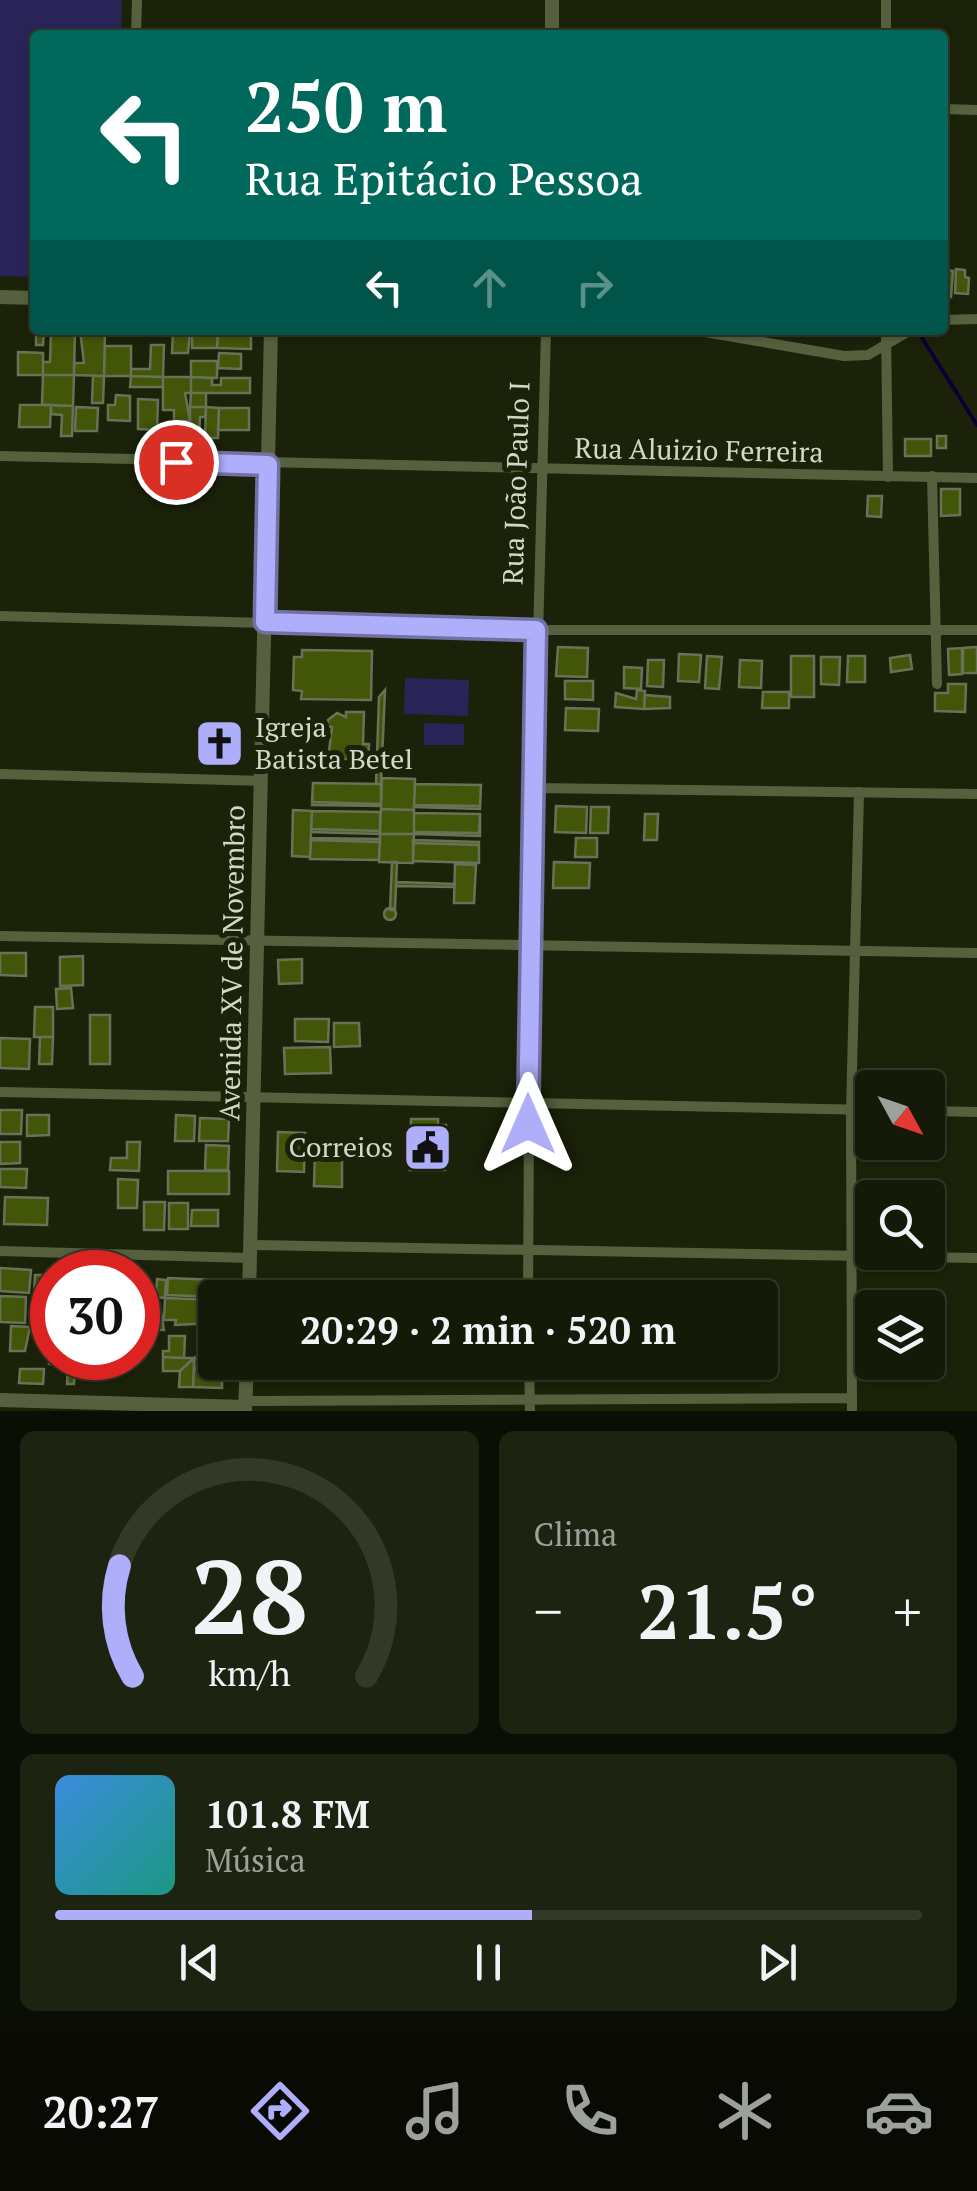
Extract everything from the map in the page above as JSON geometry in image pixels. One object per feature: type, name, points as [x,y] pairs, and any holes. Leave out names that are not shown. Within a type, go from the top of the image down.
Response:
[{"type":"street","points":[[136,30],[137,0]]},
{"type":"street","points":[[552,0],[552,30]]},
{"type":"street","points":[[886,0],[886,30]]},
{"type":"street","points":[[948,109],[977,110]]},
{"type":"street","points":[[0,297],[30,298]]},
{"type":"street","points":[[948,320],[977,319]]},
{"type":"street","name":"Avenida XV de Novembro","points":[[249,1280],[271,335]]},
{"type":"street","name":"Rua João Paulo I","points":[[528,1280],[530,945],[546,335]]},
{"type":"street","points":[[722,335],[844,356],[868,355],[904,335]]},
{"type":"street","points":[[886,335],[888,476]]},
{"type":"street","name":"Rua Aluizio Ferreira","points":[[0,456],[977,478]]},
{"type":"street","points":[[932,476],[937,684]]},
{"type":"street","points":[[0,616],[536,630],[977,630]]},
{"type":"street","points":[[0,774],[261,781]]},
{"type":"street","points":[[535,788],[977,794]]},
{"type":"street","points":[[852,1411],[851,1110],[859,792]]},
{"type":"street","points":[[0,936],[977,953]]},
{"type":"street","points":[[0,1092],[254,1094],[855,1110]]},
{"type":"street","points":[[945,1111],[977,1112]]},
{"type":"street","points":[[0,1252],[528,1252],[977,1258]]},
{"type":"street","points":[[245,1406],[246,1380]]},
{"type":"street","points":[[529,1380],[530,1411]]},
{"type":"street","points":[[0,1400],[245,1406],[529,1396],[852,1398]]},
{"type":"shaded area","points":[[0,0],[122,0],[121,30],[30,30],[30,277],[0,276]]},
{"type":"shaded area","points":[[405,678],[469,680],[468,716],[404,714]]},
{"type":"shaded area","points":[[424,723],[464,724],[464,745],[424,745]]},
{"type":"building","points":[[956,269],[965,270],[965,277],[969,278],[968,294],[955,293]]},
{"type":"building","points":[[948,271],[953,271],[951,297],[948,297]]},
{"type":"building","points":[[36,335],[44,335],[43,345],[36,345]]},
{"type":"building","points":[[51,335],[75,335],[74,375],[43,375],[43,362],[50,362]]},
{"type":"building","points":[[81,335],[105,335],[104,376],[74,375],[74,363],[84,363]]},
{"type":"building","points":[[173,335],[190,335],[188,353],[172,353]]},
{"type":"building","points":[[192,335],[218,335],[217,348],[192,348]]},
{"type":"building","points":[[218,335],[251,335],[251,349],[217,348]]},
{"type":"building","points":[[151,345],[164,345],[163,377],[131,376],[131,369],[150,369]]},
{"type":"building","points":[[105,346],[131,346],[131,376],[104,376]]},
{"type":"building","points":[[18,352],[43,353],[43,375],[18,375]]},
{"type":"building","points":[[219,353],[241,354],[241,369],[218,368]]},
{"type":"building","points":[[191,361],[217,361],[217,378],[191,377]]},
{"type":"building","points":[[43,375],[74,375],[73,406],[42,405]]},
{"type":"building","points":[[93,376],[104,376],[103,403],[92,403]]},
{"type":"building","points":[[131,376],[163,377],[163,387],[130,387]]},
{"type":"building","points":[[163,377],[191,377],[191,393],[185,393],[190,421],[174,421],[174,410],[163,410]]},
{"type":"building","points":[[191,377],[212,378],[212,385],[221,385],[221,378],[250,378],[250,393],[191,393]]},
{"type":"building","points":[[191,393],[206,393],[206,407],[190,407]]},
{"type":"building","points":[[116,395],[130,396],[130,421],[108,420],[108,405],[115,405]]},
{"type":"building","points":[[138,399],[158,400],[157,430],[138,429]]},
{"type":"building","points":[[20,405],[51,405],[50,427],[19,427]]},
{"type":"building","points":[[51,405],[73,406],[72,436],[61,436],[62,415],[51,414]]},
{"type":"building","points":[[76,407],[98,408],[97,431],[75,431]]},
{"type":"building","points":[[190,407],[206,407],[205,417],[200,417],[199,438],[190,437]]},
{"type":"building","points":[[206,407],[219,408],[218,438],[205,438]]},
{"type":"building","points":[[219,408],[249,408],[249,430],[218,430]]},
{"type":"building","points":[[937,436],[946,436],[946,448],[937,448]]},
{"type":"building","points":[[905,439],[931,439],[931,456],[905,456]]},
{"type":"building","points":[[941,489],[960,489],[960,515],[941,516]]},
{"type":"building","points":[[868,496],[882,496],[881,517],[867,516]]},
{"type":"building","points":[[558,647],[588,648],[587,677],[556,676]]},
{"type":"building","points":[[977,647],[977,673],[963,673],[963,648]]},
{"type":"building","points":[[962,648],[962,674],[949,675],[948,649]]},
{"type":"building","points":[[302,650],[372,651],[371,700],[301,699],[302,691],[293,690],[294,657],[302,657]]},
{"type":"building","points":[[679,654],[701,655],[699,682],[678,681]]},
{"type":"building","points":[[910,655],[912,669],[891,672],[890,658]]},
{"type":"building","points":[[707,656],[722,657],[719,689],[705,688]]},
{"type":"building","points":[[791,656],[814,656],[814,697],[791,697]]},
{"type":"building","points":[[848,656],[865,656],[865,682],[847,682]]},
{"type":"building","points":[[821,657],[840,657],[839,685],[821,684]]},
{"type":"building","points":[[648,660],[664,660],[663,687],[647,686]]},
{"type":"building","points":[[740,660],[762,661],[761,688],[739,687]]},
{"type":"building","points":[[624,667],[642,668],[641,689],[624,688]]},
{"type":"building","points":[[565,681],[593,681],[593,700],[565,699]]},
{"type":"building","points":[[948,684],[966,684],[965,712],[935,711],[935,693],[948,693]]},
{"type":"building","points":[[385,690],[381,784],[376,784],[379,697]]},
{"type":"building","points":[[637,690],[645,691],[644,709],[615,707],[616,693],[636,699]]},
{"type":"building","points":[[763,692],[789,692],[789,708],[762,708]]},
{"type":"building","points":[[645,695],[670,697],[670,708],[644,709]]},
{"type":"building","points":[[566,708],[599,709],[598,731],[565,730]]},
{"type":"building","points":[[346,712],[364,712],[363,744],[369,744],[368,765],[354,765],[354,759],[328,759],[332,727],[327,726],[328,720],[337,713],[346,717]]},
{"type":"building","points":[[382,778],[415,779],[414,810],[381,809]]},
{"type":"building","points":[[313,783],[381,784],[381,804],[312,802]]},
{"type":"building","points":[[313,783],[381,784],[381,806],[312,805]]},
{"type":"building","points":[[415,784],[481,785],[480,806],[414,805]]},
{"type":"building","points":[[415,784],[481,785],[480,809],[414,807]]},
{"type":"building","points":[[556,806],[587,807],[586,833],[555,832]]},
{"type":"building","points":[[591,807],[609,807],[608,833],[590,833]]},
{"type":"building","points":[[381,809],[414,810],[414,834],[380,834]]},
{"type":"building","points":[[293,810],[312,811],[310,857],[292,856]]},
{"type":"building","points":[[312,811],[380,812],[380,834],[311,832]]},
{"type":"building","points":[[312,811],[380,812],[380,831],[311,829]]},
{"type":"building","points":[[414,813],[480,814],[480,836],[414,834]]},
{"type":"building","points":[[414,813],[480,814],[479,833],[414,832]]},
{"type":"building","points":[[645,814],[658,814],[657,840],[644,840]]},
{"type":"building","points":[[380,834],[414,834],[413,863],[379,862]]},
{"type":"building","points":[[311,838],[380,839],[379,860],[310,859]]},
{"type":"building","points":[[576,838],[597,838],[597,857],[575,857]]},
{"type":"building","points":[[311,840],[380,842],[379,860],[310,859]]},
{"type":"building","points":[[413,840],[479,842],[479,863],[413,861]]},
{"type":"building","points":[[413,843],[479,845],[479,863],[413,861]]},
{"type":"building","points":[[392,862],[397,862],[395,910],[390,910]]},
{"type":"building","points":[[554,862],[590,863],[589,888],[553,888]]},
{"type":"building","points":[[455,864],[476,865],[474,903],[454,903]]},
{"type":"building","points":[[396,882],[455,884],[396,886]]},
{"type":"building","points":[[390,908],[396,914],[390,920],[384,914]]},
{"type":"building","points":[[0,953],[26,953],[26,976],[0,975]]},
{"type":"building","points":[[83,956],[83,985],[60,986],[60,957]]},
{"type":"building","points":[[302,959],[302,983],[279,984],[278,960]]},
{"type":"building","points":[[71,988],[73,1008],[57,1009],[56,989]]},
{"type":"building","points":[[35,1007],[53,1007],[53,1037],[34,1037]]},
{"type":"building","points":[[90,1015],[110,1015],[110,1064],[90,1064]]},
{"type":"building","points":[[295,1019],[329,1019],[328,1042],[295,1041]]},
{"type":"building","points":[[334,1023],[359,1023],[360,1046],[334,1047]]},
{"type":"building","points":[[40,1037],[53,1037],[52,1064],[39,1064]]},
{"type":"building","points":[[0,1038],[30,1039],[29,1069],[0,1068]]},
{"type":"building","points":[[330,1047],[331,1073],[285,1074],[284,1048]]},
{"type":"building","points":[[0,1110],[22,1110],[21,1134],[0,1134]]},
{"type":"building","points":[[27,1115],[49,1115],[49,1135],[27,1136]]},
{"type":"building","points":[[176,1115],[195,1116],[194,1141],[175,1141]]},
{"type":"building","points":[[200,1118],[229,1119],[228,1141],[199,1141]]},
{"type":"building","name":"Correios","points":[[411,1119],[438,1119],[438,1125],[446,1125],[445,1170],[410,1170]]},
{"type":"building","points":[[278,1132],[305,1133],[304,1172],[277,1171]]},
{"type":"building","points":[[0,1142],[20,1142],[20,1163],[0,1164]]},
{"type":"building","points":[[127,1142],[140,1142],[139,1171],[110,1170],[111,1158],[127,1158]]},
{"type":"building","points":[[206,1145],[229,1146],[228,1170],[205,1170]]},
{"type":"building","points":[[315,1151],[342,1152],[342,1187],[314,1186]]},
{"type":"building","points":[[0,1169],[27,1169],[26,1188],[0,1187]]},
{"type":"building","points":[[168,1171],[229,1171],[229,1194],[168,1194]]},
{"type":"building","points":[[118,1179],[138,1180],[137,1208],[118,1208]]},
{"type":"building","points":[[5,1197],[48,1198],[47,1225],[4,1224]]},
{"type":"building","points":[[144,1202],[165,1202],[164,1230],[144,1230]]},
{"type":"building","points":[[169,1203],[188,1203],[188,1229],[169,1229]]},
{"type":"building","points":[[192,1210],[218,1210],[218,1226],[191,1226]]},
{"type":"building","points":[[0,1268],[30,1270],[29,1293],[0,1291]]},
{"type":"building","points":[[168,1278],[217,1280],[198,1280],[198,1296],[167,1295]]},
{"type":"building","points":[[160,1279],[166,1280],[165,1298],[160,1297]]},
{"type":"building","points":[[0,1296],[26,1297],[25,1323],[0,1322]]},
{"type":"building","points":[[165,1298],[198,1299],[198,1324],[175,1325],[176,1320],[164,1320]]},
{"type":"building","points":[[11,1326],[30,1327],[25,1351],[10,1351]]},
{"type":"building","points":[[169,1336],[185,1336],[184,1358],[163,1357],[163,1351],[169,1351]]},
{"type":"building","points":[[163,1357],[194,1358],[180,1371],[163,1371]]},
{"type":"building","points":[[194,1358],[193,1387],[179,1387],[180,1371]]},
{"type":"building","points":[[20,1369],[30,1369],[30,1380],[43,1380],[43,1384],[19,1383]]},
{"type":"building","points":[[194,1369],[198,1370],[198,1380],[222,1380],[222,1388],[193,1387]]},
{"type":"waterway","points":[[922,338],[977,425]]},
{"type":"place","name":"Igreja Batista Betel","points":[[220,743]]},
{"type":"place","name":"Correios","points":[[428,1147]]},
{"type":"route","points":[[176,462],[268,465],[265,622],[536,630],[528,1124]]}]
